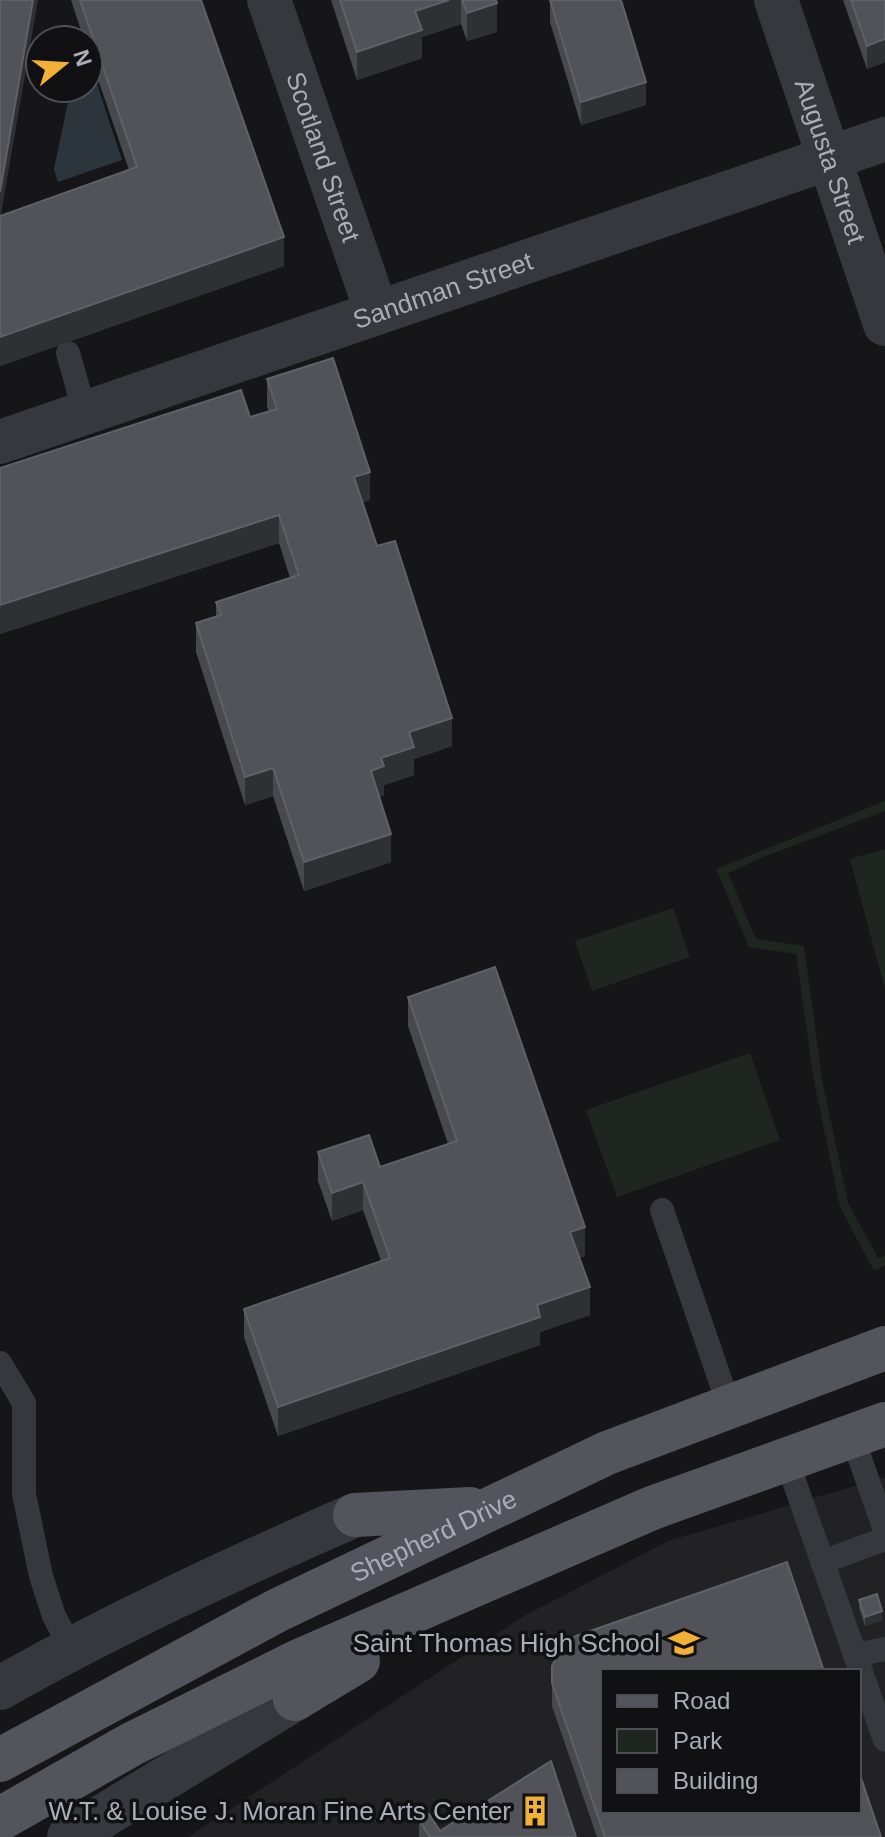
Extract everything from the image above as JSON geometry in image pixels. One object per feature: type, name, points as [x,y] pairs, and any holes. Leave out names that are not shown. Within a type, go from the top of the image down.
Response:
[{"type":"main road","name":"Shepherd Drive","points":[[0,1760],[276,1611],[607,1453],[885,1348]]},
{"type":"main road","points":[[786,1458],[793,1409],[812,1375]]},
{"type":"main road","points":[[0,1819],[132,1744],[285,1668],[652,1508],[868,1430]]},
{"type":"main road","points":[[355,1515],[489,1508]]},
{"type":"main road","points":[[295,1699],[507,1570]]},
{"type":"street","name":"Scotland Street","points":[[269,0],[377,313]]},
{"type":"street","name":"Augusta Street","points":[[776,0],[885,324]]},
{"type":"street","name":"Sandman Street","points":[[0,442],[885,139]]},
{"type":"street","points":[[0,1688],[71,1648],[239,1566],[355,1515]]},
{"type":"street","points":[[69,1837],[295,1699]]},
{"type":"lane","points":[[68,353],[85,413]]},
{"type":"lane","points":[[662,1210],[729,1406]]},
{"type":"lane","points":[[0,1363],[24,1403],[24,1494],[41,1576],[54,1616],[71,1648]]},
{"type":"lane","points":[[868,1430],[885,1530]]},
{"type":"lane","points":[[786,1458],[860,1669]]},
{"type":"lane","points":[[822,1562],[885,1539]]},
{"type":"lane","points":[[855,1655],[885,1649]]},
{"type":"lane","points":[[861,1672],[885,1740]]},
{"type":"shaded area","points":[[68,104],[104,104],[122,160],[58,182],[54,169]]},
{"type":"shaded area","name":"Saint Thomas High School","points":[[885,1477],[885,1837],[188,1837],[524,1616],[668,1541]]},
{"type":"green space","points":[[885,801],[885,811],[728,873],[756,939],[804,946],[822,1079],[848,1203],[878,1258],[885,1255],[885,1265],[874,1271],[840,1207],[814,1081],[796,954],[749,947],[716,869]]},
{"type":"green space","points":[[885,849],[885,989],[850,859]]},
{"type":"green space","points":[[673,908],[690,957],[592,991],[575,941]]},
{"type":"green space","points":[[750,1053],[780,1140],[617,1197],[586,1110]]},
{"type":"building","points":[[0,0],[33,0],[29,24],[24,24],[24,52],[0,192]]},
{"type":"building","points":[[80,0],[201,0],[284,237],[0,337],[0,216],[137,167],[104,70],[104,24],[88,24]]},
{"type":"building","points":[[340,0],[449,0],[415,11],[422,30],[357,52]]},
{"type":"building","points":[[462,0],[496,0],[497,3],[467,13]]},
{"type":"building","points":[[550,0],[621,0],[646,82],[581,102]]},
{"type":"building","points":[[851,0],[885,0],[885,39],[867,46]]},
{"type":"building","points":[[333,358],[370,472],[354,477],[377,546],[395,541],[452,718],[409,732],[414,747],[381,758],[384,766],[371,771],[391,834],[304,862],[273,768],[245,777],[196,623],[221,615],[216,602],[299,575],[279,515],[0,605],[0,468],[241,390],[250,417],[277,409],[267,379]]},
{"type":"building","points":[[495,967],[585,1227],[570,1232],[590,1287],[537,1305],[540,1317],[278,1407],[244,1309],[390,1258],[363,1182],[332,1193],[318,1152],[369,1135],[380,1167],[457,1141],[408,997]]},
{"type":"building","points":[[787,1562],[823,1669],[601,1669],[601,1813],[861,1813],[861,1778],[881,1837],[605,1837],[552,1683],[552,1666],[564,1643],[576,1636]]},
{"type":"building","points":[[877,1594],[882,1611],[865,1617],[859,1600]]},
{"type":"building","points":[[551,1761],[576,1837],[430,1837],[419,1820],[429,1814],[440,1831]]},
{"type":"place","name":"Saint Thomas High School","points":[[684,1643]]},
{"type":"place","name":"W.T. & Louise J. Moran Fine Arts Center","points":[[535,1811]]}]
